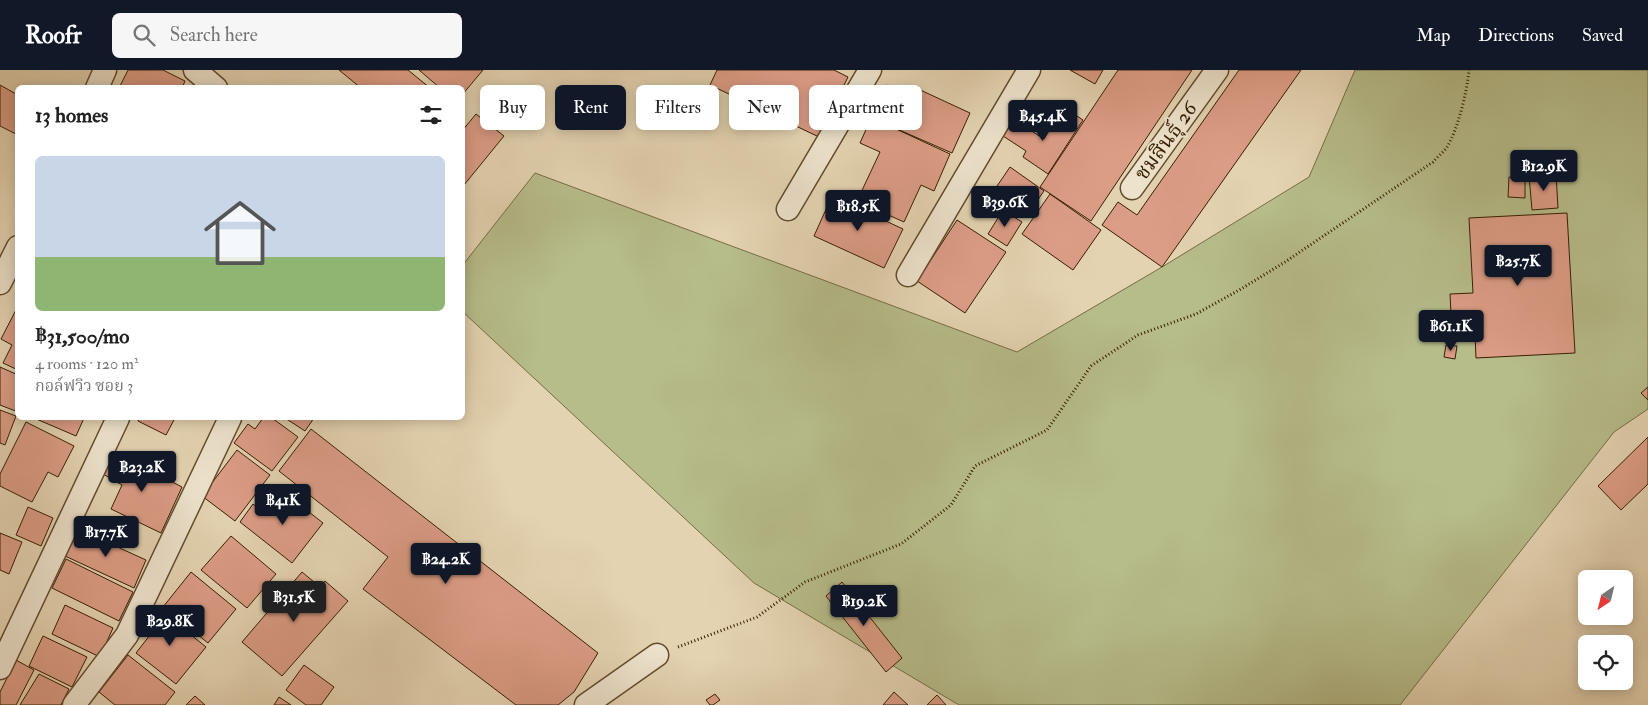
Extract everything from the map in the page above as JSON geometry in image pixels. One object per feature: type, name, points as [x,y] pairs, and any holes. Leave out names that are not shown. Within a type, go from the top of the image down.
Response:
[{"type":"street","points":[[98,85],[105,70]]},
{"type":"street","points":[[195,70],[212,85]]},
{"type":"street","points":[[788,209],[870,70]]},
{"type":"street","points":[[908,275],[1029,70]]},
{"type":"street","name":"ชมสินธุ์ 26","points":[[1132,188],[1217,70]]},
{"type":"street","points":[[0,283],[15,253]]},
{"type":"street","points":[[0,668],[117,420]]},
{"type":"street","points":[[74,705],[127,635],[229,420]]},
{"type":"street","points":[[586,705],[657,655]]},
{"type":"path","points":[[657,655],[757,617],[805,582],[901,544],[951,505],[976,466],[1047,430],[1091,366],[1138,335],[1196,314],[1241,290],[1433,162],[1446,149],[1454,132],[1469,70]]},
{"type":"green space","points":[[1355,70],[1648,70],[1648,409],[1614,432],[1400,705],[959,705],[754,583],[465,314],[465,262],[535,173],[1017,352],[1162,267],[1309,177]]},
{"type":"building","points":[[128,70],[163,70],[185,81],[183,85],[120,85]]},
{"type":"building","points":[[339,70],[408,70],[426,85],[357,85]]},
{"type":"building","points":[[419,70],[483,70],[465,91],[465,85],[436,85]]},
{"type":"building","points":[[717,70],[834,70],[848,77],[844,85],[809,85],[809,130],[822,130],[819,137],[799,127],[799,85],[729,85],[729,94],[719,89],[719,85],[710,85]]},
{"type":"building","points":[[1070,70],[1103,70],[1095,84]]},
{"type":"building","points":[[1118,70],[1192,70],[1091,221],[1040,187]]},
{"type":"building","points":[[1239,70],[1301,70],[1162,267],[1102,225],[1118,202],[1137,215]]},
{"type":"building","points":[[0,85],[15,93],[15,134],[0,126]]},
{"type":"building","points":[[922,91],[970,113],[952,153],[899,130],[922,130]]},
{"type":"building","points":[[1071,112],[1083,120],[1048,174],[1023,157],[1026,151],[1003,136],[1013,119],[1044,139],[1051,127],[1058,132]]},
{"type":"building","points":[[476,114],[480,117],[480,130],[496,130],[504,136],[465,184],[465,127]]},
{"type":"building","points":[[866,130],[898,130],[950,154],[934,191],[921,185],[904,222],[857,201],[880,152],[860,143]]},
{"type":"building","points":[[1010,167],[1044,191],[1027,215],[993,192]]},
{"type":"building","points":[[1556,174],[1558,208],[1532,210],[1529,176]]},
{"type":"building","points":[[1509,177],[1525,178],[1525,198],[1508,197]]},
{"type":"building","points":[[1050,194],[1101,230],[1073,270],[1022,234]]},
{"type":"building","points":[[832,196],[903,229],[884,268],[814,236]]},
{"type":"building","points":[[1003,210],[1022,222],[1007,246],[988,234]]},
{"type":"building","points":[[1567,213],[1575,353],[1476,358],[1475,334],[1452,334],[1450,294],[1473,293],[1469,218]]},
{"type":"building","points":[[957,220],[1006,252],[965,313],[917,281]]},
{"type":"building","points":[[15,312],[15,369],[3,363],[12,345],[1,339]]},
{"type":"building","points":[[1446,345],[1457,346],[1455,359],[1444,357]]},
{"type":"building","points":[[0,367],[15,374],[15,411],[0,405]]},
{"type":"building","points":[[1648,387],[1648,400],[1641,393]]},
{"type":"building","points":[[0,410],[15,416],[15,419],[5,445],[0,443]]},
{"type":"building","points":[[39,420],[83,420],[76,436]]},
{"type":"building","points":[[138,420],[174,420],[166,435]]},
{"type":"building","points":[[262,420],[275,420],[298,437],[272,471],[234,443],[248,424],[255,429]]},
{"type":"building","points":[[288,420],[313,420],[305,431]]},
{"type":"building","points":[[26,422],[74,446],[58,477],[48,472],[32,502],[0,486],[0,474]]},
{"type":"building","points":[[311,429],[598,653],[574,692],[558,705],[516,705],[363,589],[388,557],[279,471]]},
{"type":"building","points":[[1648,437],[1648,484],[1621,510],[1598,486]]},
{"type":"building","points":[[237,450],[270,475],[235,521],[202,496]]},
{"type":"building","points":[[115,452],[182,487],[161,533],[111,509],[122,485],[103,474]]},
{"type":"building","points":[[285,493],[323,523],[292,563],[240,522],[253,504],[261,511],[269,500],[275,505]]},
{"type":"building","points":[[28,507],[53,518],[41,546],[16,535]]},
{"type":"building","points":[[78,529],[146,560],[134,588],[65,556]]},
{"type":"building","points":[[0,533],[22,542],[9,574],[0,570]]},
{"type":"building","points":[[231,536],[276,574],[247,608],[201,570]]},
{"type":"building","points":[[66,559],[133,592],[119,621],[52,588]]},
{"type":"building","points":[[191,572],[236,609],[208,643],[163,607]]},
{"type":"building","points":[[302,572],[320,587],[325,581],[348,601],[282,676],[242,642]]},
{"type":"building","points":[[842,582],[902,658],[886,672],[826,596]]},
{"type":"building","points":[[65,605],[113,628],[100,657],[52,634]]},
{"type":"building","points":[[159,609],[206,647],[176,684],[136,653],[150,635],[143,629]]},
{"type":"building","points":[[43,636],[87,657],[72,687],[29,666]]},
{"type":"building","points":[[128,655],[175,692],[165,705],[115,705],[99,692]]},
{"type":"building","points":[[16,660],[34,670],[16,705],[0,705],[0,692]]},
{"type":"building","points":[[304,665],[334,687],[321,705],[306,705],[286,690]]},
{"type":"building","points":[[39,674],[69,689],[61,705],[20,705]]},
{"type":"building","points":[[894,692],[908,705],[883,705]]},
{"type":"building","points":[[715,694],[720,700],[710,705],[706,700]]},
{"type":"building","points":[[937,695],[946,705],[927,705]]},
{"type":"building","points":[[195,696],[205,705],[186,705]]},
{"type":"building","points":[[279,697],[291,705],[274,705]]}]
